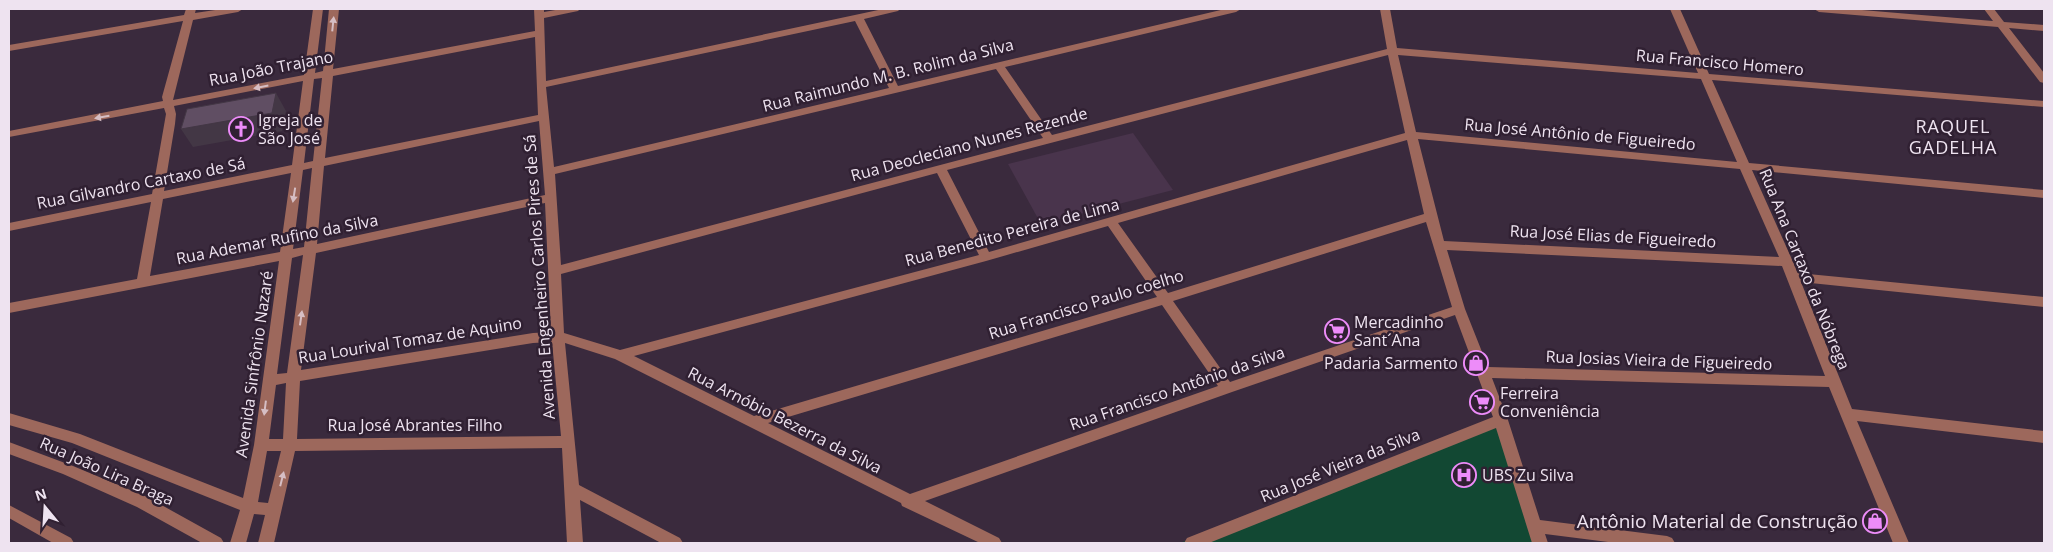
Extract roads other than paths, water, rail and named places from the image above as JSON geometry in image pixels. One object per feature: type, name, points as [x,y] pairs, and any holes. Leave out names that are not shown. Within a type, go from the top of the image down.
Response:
[{"type":"street","points":[[9,48],[190,13],[238,9]]},
{"type":"street","name":"Avenida Sinfrônio Nazaré","points":[[238,543],[249,507],[261,445],[318,9]]},
{"type":"street","points":[[266,543],[290,443],[293,377],[310,249],[334,9]]},
{"type":"street","points":[[539,12],[575,9]]},
{"type":"street","points":[[542,85],[895,9]]},
{"type":"street","name":"Rua Raimundo M. B. Rolim da Silva","points":[[549,172],[1236,9]]},
{"type":"street","points":[[1385,9],[1392,51],[1438,245],[1459,309],[1501,420],[1540,543]]},
{"type":"street","name":"Rua Ana Cartaxo da Nóbrega","points":[[1675,9],[1787,262],[1834,382],[1901,543]]},
{"type":"street","points":[[1819,9],[2044,28]]},
{"type":"street","points":[[1989,9],[2044,80]]},
{"type":"street","name":"Avenida Engenheiro Carlos Pires de Sá","points":[[539,12],[544,117],[556,272],[558,336],[575,543]]},
{"type":"street","points":[[143,282],[170,124],[170,105],[166,97],[190,13]]},
{"type":"street","points":[[858,17],[895,90]]},
{"type":"street","name":"Rua João Trajano","points":[[9,134],[170,105],[540,33]]},
{"type":"street","name":"Rua Francisco Homero","points":[[1392,51],[2044,104]]},
{"type":"street","name":"Rua Deocleciano Nunes Rezende","points":[[556,272],[940,168],[1392,51]]},
{"type":"street","points":[[998,65],[1050,140]]},
{"type":"street","name":"Rua Gilvandro Cartaxo de Sá","points":[[9,226],[544,117]]},
{"type":"street","name":"Rua José Antônio de Figueiredo","points":[[1412,135],[2044,194]]},
{"type":"street","name":"Rua Benedito Pereira de Lima","points":[[620,355],[1111,222],[1412,135]]},
{"type":"street","points":[[940,168],[986,256]]},
{"type":"street","name":"Rua Ademar Rufino da Silva","points":[[9,308],[285,255],[551,198]]},
{"type":"street","name":"Rua Francisco Paulo coelho","points":[[752,422],[1164,299],[1430,216]]},
{"type":"street","points":[[1111,222],[1227,388]]},
{"type":"street","name":"Rua José Elias de Figueiredo","points":[[1438,245],[1787,262]]},
{"type":"street","points":[[1793,277],[2044,302]]},
{"type":"street","name":"Rua Francisco Antônio da Silva","points":[[908,501],[1227,388],[1459,309]]},
{"type":"street","name":"Rua Lourival Tomaz de Aquino","points":[[268,382],[533,338],[558,336]]},
{"type":"street","name":"Rua Arnóbio Bezerra da Silva","points":[[558,336],[572,338],[620,355],[994,543]]},
{"type":"street","name":"Rua Josias Vieira de Figueiredo","points":[[1482,372],[1834,382]]},
{"type":"street","points":[[1847,414],[2044,437]]},
{"type":"street","points":[[9,419],[75,438],[249,507],[274,510]]},
{"type":"street","name":"Rua José Vieira da Silva","points":[[1192,543],[1501,420]]},
{"type":"street","name":"Rua José Abrantes Filho","points":[[261,445],[290,443],[568,442]]},
{"type":"street","name":"Rua João Lira Braga","points":[[9,448],[68,470],[142,502],[216,543]]},
{"type":"street","points":[[571,488],[675,543]]},
{"type":"street","points":[[9,511],[66,543]]},
{"type":"street","points":[[1534,526],[1666,543]]},
{"type":"place","name":"Igreja de São José","points":[[241,129]]},
{"type":"place","name":"Mercadinho Sant´Ana","points":[[1337,331]]},
{"type":"place","name":"Padaria Sarmento","points":[[1476,363]]},
{"type":"place","name":"Ferreira Conveniência","points":[[1482,402]]},
{"type":"place","name":"UBS Zu Silva","points":[[1464,475]]},
{"type":"place","name":"Antônio Material de Construção","points":[[1875,521]]},
{"type":"district","name":"RAQUEL GADELHA","points":[[1953,136]]}]
